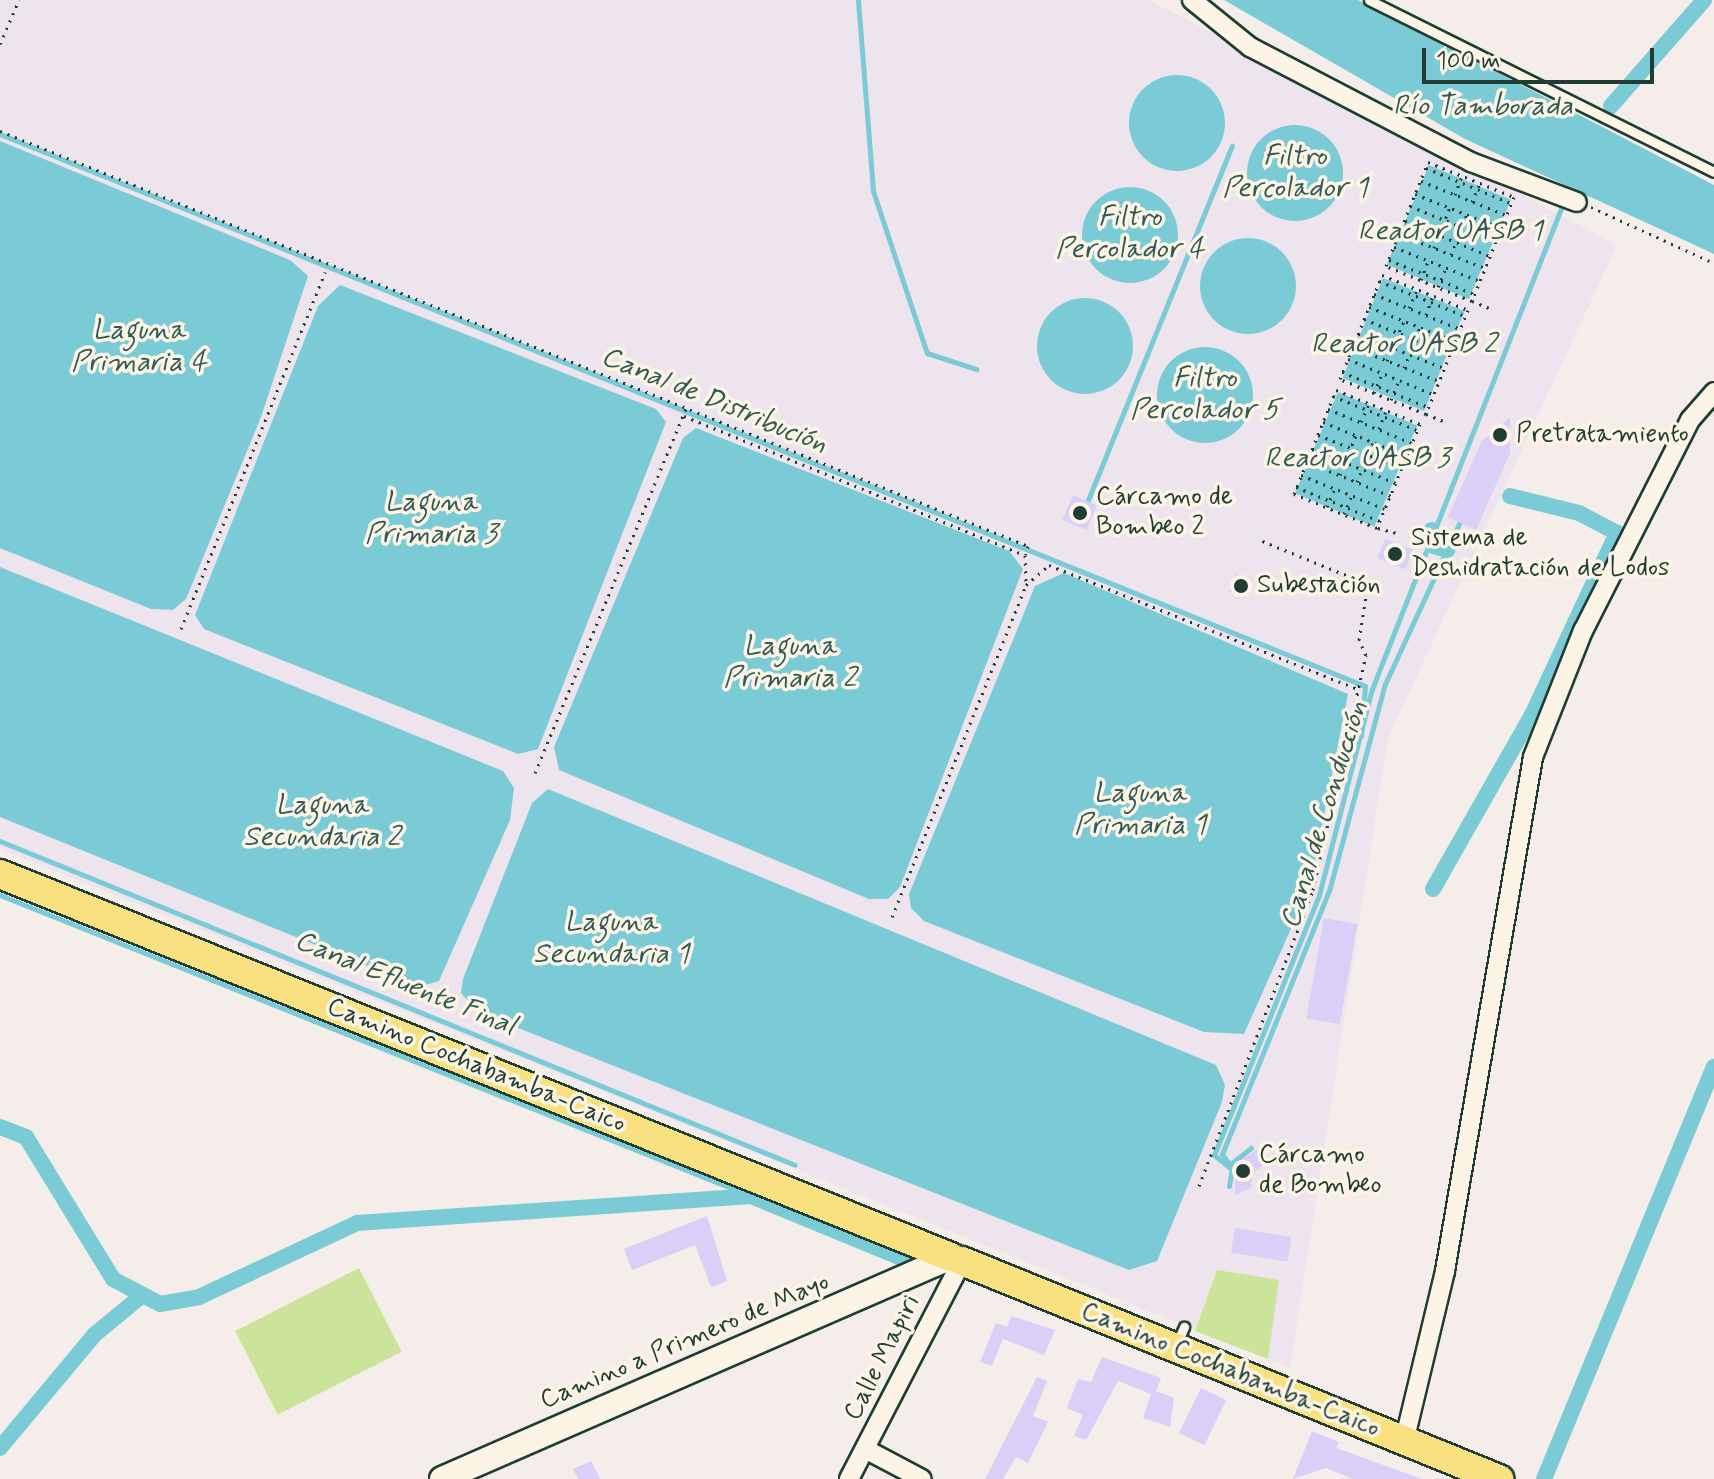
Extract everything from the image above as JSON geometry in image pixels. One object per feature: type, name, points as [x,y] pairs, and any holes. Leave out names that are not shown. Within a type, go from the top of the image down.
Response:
[{"type":"main road","name":"Camino Cochabamba-Caico","points":[[0,874],[957,1259],[1179,1338],[1404,1442],[1499,1479]]},
{"type":"main road","name":"Camino a Primero de Mayo","points":[[442,1479],[957,1259]]},
{"type":"street","points":[[1192,0],[1250,47],[1471,162],[1577,202]]},
{"type":"street","points":[[1404,1442],[1445,1271],[1533,757],[1583,631],[1690,420],[1714,392]]},
{"type":"street","name":"Calle Mapiri","points":[[849,1479],[957,1259]]},
{"type":"street","points":[[865,1449],[922,1479]]},
{"type":"lane","points":[[1369,0],[1714,172]]},
{"type":"path","points":[[0,44],[19,0]]},
{"type":"path","points":[[0,131],[1028,546],[1025,555],[1026,585],[892,917]]},
{"type":"path","points":[[1472,301],[1514,197],[1428,162],[1386,266],[1489,308]]},
{"type":"path","points":[[1426,168],[1512,203]]},
{"type":"path","points":[[1455,195],[1462,176]]},
{"type":"path","points":[[1421,181],[1507,216]]},
{"type":"path","points":[[1472,202],[1480,183]]},
{"type":"path","points":[[1415,194],[1501,228]]},
{"type":"path","points":[[1577,202],[1643,224],[1714,263]]},
{"type":"path","points":[[1410,206],[1496,241]]},
{"type":"path","points":[[1434,248],[1450,207]]},
{"type":"path","points":[[1451,255],[1467,214]]},
{"type":"path","points":[[1404,221],[1490,256]]},
{"type":"path","points":[[1399,234],[1485,268]]},
{"type":"path","points":[[1394,247],[1480,281]]},
{"type":"path","points":[[1389,260],[1475,294]]},
{"type":"path","points":[[1421,280],[1428,261]]},
{"type":"path","points":[[1438,287],[1446,268]]},
{"type":"path","points":[[181,629],[325,272]]},
{"type":"path","points":[[1426,414],[1468,310],[1382,275],[1340,379],[1443,421]]},
{"type":"path","points":[[1379,281],[1465,316]]},
{"type":"path","points":[[1409,308],[1417,290]]},
{"type":"path","points":[[1374,294],[1460,329]]},
{"type":"path","points":[[1426,315],[1433,296]]},
{"type":"path","points":[[1369,307],[1455,342]]},
{"type":"path","points":[[1364,319],[1450,354]]},
{"type":"path","points":[[1387,361],[1404,321]]},
{"type":"path","points":[[1404,368],[1420,327]]},
{"type":"path","points":[[1358,334],[1444,368]]},
{"type":"path","points":[[1353,347],[1439,381]]},
{"type":"path","points":[[1348,359],[1433,395]]},
{"type":"path","points":[[1342,372],[1428,407]]},
{"type":"path","points":[[1374,393],[1382,374]]},
{"type":"path","points":[[1391,400],[1399,380]]},
{"type":"path","points":[[1377,528],[1420,424],[1336,390],[1294,494],[1377,528],[1397,533]]},
{"type":"path","points":[[1333,396],[1417,430]]},
{"type":"path","points":[[1361,422],[1369,404]]},
{"type":"path","points":[[535,773],[686,408]]},
{"type":"path","points":[[1328,409],[1412,443]]},
{"type":"path","points":[[1379,429],[1386,411]]},
{"type":"path","points":[[684,416],[1025,555]]},
{"type":"path","points":[[1323,422],[1407,456]]},
{"type":"path","points":[[1318,435],[1402,468]]},
{"type":"path","points":[[1340,475],[1356,435]]},
{"type":"path","points":[[1357,482],[1373,443]]},
{"type":"path","points":[[1312,449],[1396,483]]},
{"type":"path","points":[[1307,462],[1391,496]]},
{"type":"path","points":[[1301,475],[1385,509]]},
{"type":"path","points":[[1296,487],[1380,521]]},
{"type":"path","points":[[1327,507],[1335,488]]},
{"type":"path","points":[[1344,514],[1352,495]]},
{"type":"path","points":[[1199,1186],[1313,890],[1361,680],[1368,584],[1260,540]]},
{"type":"path","points":[[1026,585],[1049,565],[1358,689]]},
{"type":"shaded area","points":[[0,0],[1149,0],[1617,245],[1388,738],[1290,1368],[0,849]]},
{"type":"green space","points":[[359,1268],[402,1352],[278,1415],[235,1331]]},
{"type":"green space","points":[[1217,1270],[1279,1280],[1268,1359],[1195,1331]]},
{"type":"water","name":"Río Tamborada","points":[[1224,0],[1358,0],[1714,185],[1714,254],[1465,139]]},
{"type":"water","points":[[1177,75],[1196,78],[1211,89],[1222,104],[1225,123],[1222,142],[1211,157],[1196,168],[1177,171],[1158,168],[1143,157],[1132,142],[1129,123],[1132,104],[1143,89],[1158,78]]},
{"type":"water","name":"Filtro Percolador 1","points":[[1286,125],[1304,125],[1322,133],[1335,146],[1343,164],[1340,192],[1322,213],[1304,221],[1286,221],[1268,213],[1255,200],[1247,182],[1247,164],[1255,146],[1268,133]]},
{"type":"water","name":"Laguna Primaria 4","points":[[0,141],[290,260],[308,276],[261,417],[186,599],[173,610],[151,609],[0,548]]},
{"type":"water","name":"Reactor UASB 1","points":[[1429,165],[1511,200],[1469,299],[1387,264]]},
{"type":"water","name":"Filtro Percolador 4","points":[[1121,187],[1139,187],[1157,195],[1170,208],[1178,226],[1175,254],[1157,275],[1139,283],[1121,283],[1103,275],[1090,262],[1082,244],[1082,226],[1090,208],[1103,195]]},
{"type":"water","points":[[1248,238],[1267,241],[1282,252],[1293,267],[1296,286],[1293,305],[1282,320],[1267,331],[1248,334],[1229,331],[1214,320],[1203,305],[1200,286],[1203,267],[1214,252],[1229,241]]},
{"type":"water","name":"Reactor UASB 2","points":[[1383,278],[1465,311],[1424,411],[1343,378]]},
{"type":"water","name":"Laguna Primaria 3","points":[[340,285],[656,409],[666,422],[538,749],[518,754],[204,629],[195,615],[318,306]]},
{"type":"water","points":[[1085,298],[1104,301],[1119,312],[1130,327],[1133,346],[1130,365],[1119,380],[1104,391],[1085,394],[1066,391],[1051,380],[1040,365],[1037,346],[1040,327],[1051,312],[1066,301]]},
{"type":"water","name":"Filtro Percolador 5","points":[[1205,347],[1224,350],[1239,361],[1250,376],[1253,395],[1250,414],[1239,429],[1224,440],[1205,443],[1186,440],[1171,429],[1160,414],[1157,395],[1160,376],[1171,361],[1186,350]]},
{"type":"water","name":"Reactor UASB 3","points":[[1338,392],[1417,426],[1374,527],[1295,493]]},
{"type":"water","name":"Laguna Primaria 2","points":[[696,428],[1009,551],[1023,569],[900,887],[888,899],[869,899],[559,770],[554,747],[683,438]]},
{"type":"water","name":"Laguna Secundaria 2","points":[[0,567],[503,771],[514,788],[510,820],[439,981],[419,987],[0,817]]},
{"type":"water","name":"Laguna Primaria 1","points":[[1064,573],[1348,694],[1310,886],[1244,1034],[1204,1032],[924,921],[911,908],[909,894],[1035,586]]},
{"type":"water","name":"Laguna Secundaria 1","points":[[548,789],[1216,1065],[1225,1085],[1222,1102],[1157,1261],[1129,1270],[478,1012],[461,993],[463,979],[532,803]]},
{"type":"building","name":"Pretratamiento","points":[[1510,417],[1510,453],[1476,530],[1448,517],[1482,441]]},
{"type":"building","name":"Cárcamo de Bombeo 2","points":[[1073,495],[1097,505],[1086,530],[1062,520]]},
{"type":"building","name":"Sistema de Deshidratación de Lodos","points":[[1385,539],[1413,550],[1405,569],[1377,559]]},
{"type":"building","name":"Subestación","points":[[1236,573],[1252,579],[1245,598],[1229,592]]},
{"type":"building","points":[[1324,918],[1357,924],[1340,1024],[1306,1018]]},
{"type":"building","name":"Cárcamo de Bombeo","points":[[1262,1147],[1266,1164],[1253,1172],[1251,1188],[1235,1195],[1235,1163]]},
{"type":"building","points":[[707,1216],[727,1281],[711,1287],[695,1245],[632,1270],[624,1249]]},
{"type":"building","points":[[1235,1228],[1291,1237],[1287,1262],[1231,1253]]},
{"type":"building","points":[[1011,1316],[1055,1330],[1044,1355],[1003,1339],[992,1366],[980,1362],[996,1323],[1007,1327]]},
{"type":"building","points":[[1102,1357],[1161,1378],[1156,1391],[1174,1398],[1170,1427],[1143,1418],[1151,1394],[1118,1381],[1086,1440],[1074,1436],[1083,1415],[1067,1408],[1078,1379],[1091,1382]]},
{"type":"building","points":[[1037,1377],[1047,1381],[1033,1416],[1048,1422],[1028,1463],[1016,1457],[1003,1479],[985,1479]]},
{"type":"building","points":[[1201,1388],[1226,1400],[1204,1445],[1179,1433]]},
{"type":"building","points":[[1312,1431],[1339,1442],[1336,1448],[1422,1479],[1353,1479],[1326,1468],[1293,1479]]},
{"type":"building","points":[[591,1461],[600,1479],[578,1479],[573,1469]]},
{"type":"waterway","points":[[858,0],[873,191],[927,353],[976,369]]},
{"type":"waterway","points":[[1611,106],[1704,0]]},
{"type":"waterway","name":"Canal de Distribución","points":[[0,134],[1365,686],[1361,736]]},
{"type":"waterway","points":[[1086,505],[1232,146]]},
{"type":"waterway","points":[[1229,1167],[1214,1155],[1319,895],[1372,689],[1562,206]]},
{"type":"waterway","points":[[1433,889],[1532,715],[1617,533],[1579,513],[1510,496]]},
{"type":"waterway","name":"Canal de Conducción","points":[[1230,1165],[1222,1154],[1329,891],[1385,684],[1460,522]]},
{"type":"waterway","points":[[1431,530],[1434,546],[1447,550]]},
{"type":"waterway","name":"Canal Efluente Final","points":[[0,841],[795,1165]]},
{"type":"waterway","points":[[0,895],[751,1196]]},
{"type":"waterway","points":[[1544,1479],[1714,1067]]},
{"type":"waterway","points":[[0,1127],[26,1137],[113,1279],[160,1304],[199,1297],[357,1223],[751,1196],[909,1261]]},
{"type":"waterway","name":"Canal de Conducción","points":[[1229,1186],[1233,1162],[1251,1148]]},
{"type":"waterway","points":[[0,1448],[94,1335],[139,1298]]},
{"type":"place","name":"Pretratamiento","points":[[1500,435]]},
{"type":"place","name":"Cárcamo de Bombeo 2","points":[[1080,513]]},
{"type":"place","name":"Sistema de Deshidratación de Lodos","points":[[1395,554]]},
{"type":"place","name":"Subestación","points":[[1241,586]]},
{"type":"place","name":"Cárcamo de Bombeo","points":[[1243,1171]]}]
